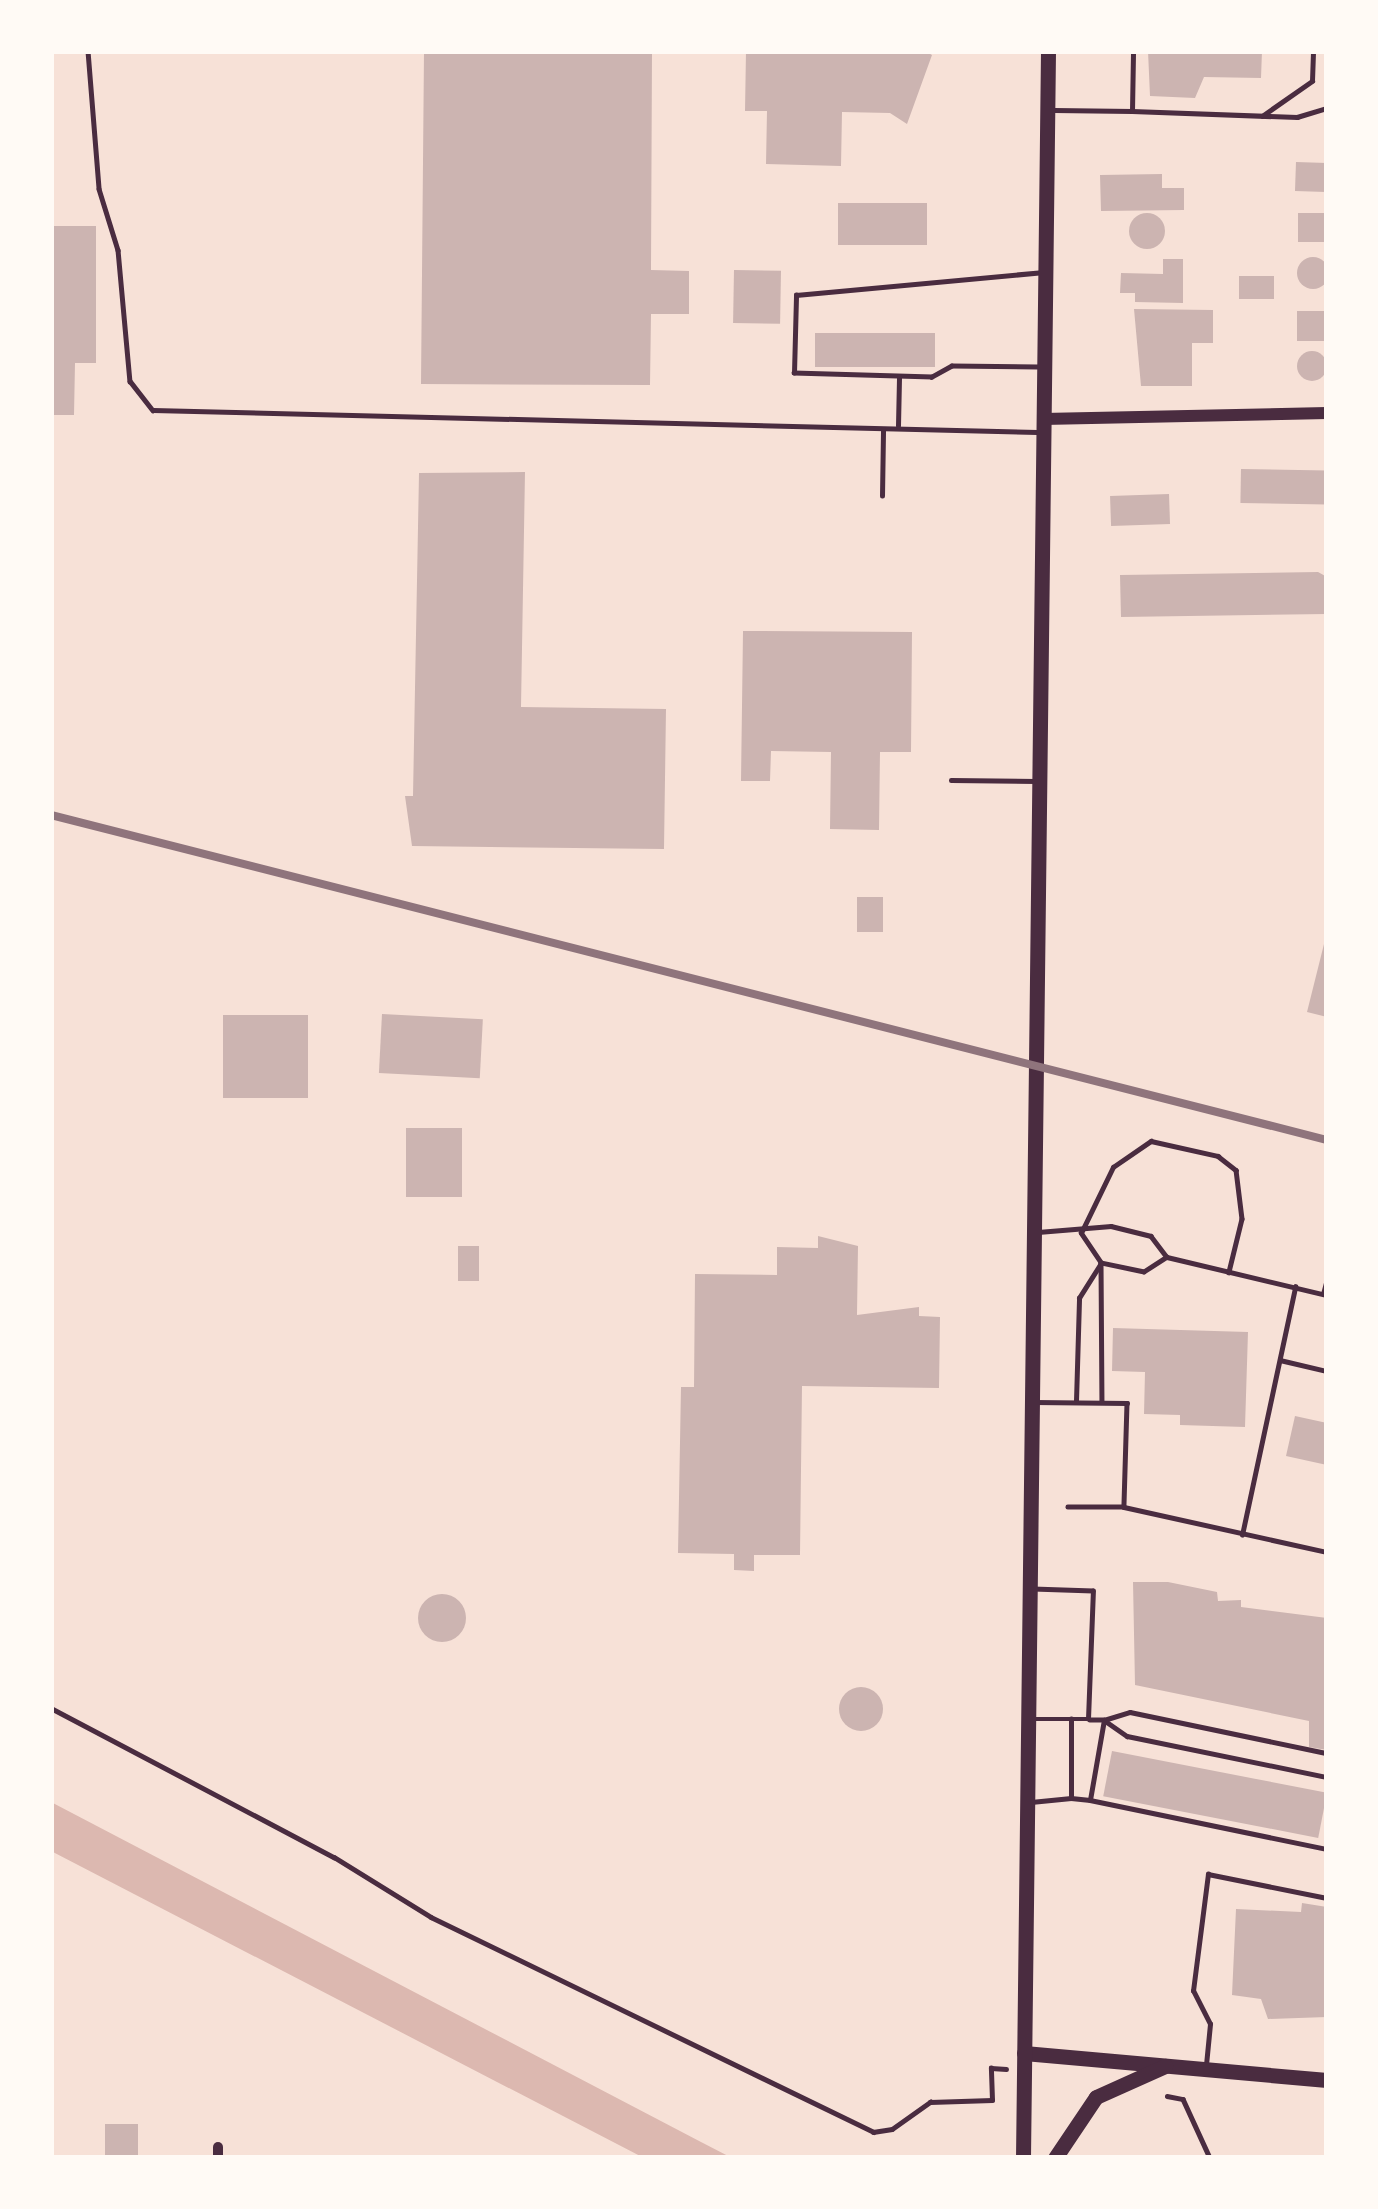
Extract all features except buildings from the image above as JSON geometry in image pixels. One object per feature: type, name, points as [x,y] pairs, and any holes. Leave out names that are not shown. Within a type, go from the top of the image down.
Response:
[{"type":"main road","points":[[1023,2158],[1030,1232],[1048,51]]},
{"type":"main road","points":[[1023,2061],[1174,2064],[1327,2080]]},
{"type":"main road","points":[[1055,2158],[1096,2097],[1174,2064]]},
{"type":"street","points":[[1043,426],[1327,413]]},
{"type":"lane","points":[[88,51],[99,189],[118,250],[130,381],[153,410],[898,428],[1043,426]]},
{"type":"lane","points":[[1132,111],[1133,51]]},
{"type":"lane","points":[[1262,116],[1312,81],[1313,51]]},
{"type":"lane","points":[[1047,110],[1262,116],[1327,108]]},
{"type":"lane","points":[[1044,368],[952,366],[932,377],[794,373],[796,295],[1045,272]]},
{"type":"lane","points":[[898,428],[899,377]]},
{"type":"lane","points":[[882,496],[883,427]]},
{"type":"lane","points":[[952,780],[1036,782]]},
{"type":"lane","points":[[1081,1233],[1127,1150],[1151,1142],[1218,1156],[1236,1170],[1243,1192],[1229,1272]]},
{"type":"lane","points":[[1030,1232],[1081,1233],[1111,1226],[1151,1236],[1166,1257],[1325,1295],[1327,1279]]},
{"type":"lane","points":[[1081,1233],[1101,1263],[1102,1402]]},
{"type":"lane","points":[[1101,1263],[1144,1272],[1166,1257]]},
{"type":"lane","points":[[1076,1402],[1079,1298],[1101,1263]]},
{"type":"lane","points":[[1242,1535],[1294,1287]]},
{"type":"lane","points":[[1279,1360],[1327,1371]]},
{"type":"lane","points":[[1028,1402],[1127,1403],[1124,1507]]},
{"type":"lane","points":[[1068,1507],[1124,1507],[1327,1552]]},
{"type":"lane","points":[[1027,1589],[1093,1591],[1088,1719]]},
{"type":"lane","points":[[1026,1719],[1104,1720],[1130,1712],[1327,1753]]},
{"type":"lane","points":[[1070,1798],[1071,1719]]},
{"type":"lane","points":[[1104,1720],[1127,1736],[1327,1777]]},
{"type":"lane","points":[[1090,1800],[1104,1720]]},
{"type":"lane","points":[[1025,1803],[1090,1800],[1327,1850]]},
{"type":"lane","points":[[1205,2067],[1210,2024],[1193,1991],[1208,1874],[1327,1898]]},
{"type":"path","points":[[51,1708],[334,1857],[431,1917],[873,2132],[892,2129],[930,2102],[992,2099],[991,2068],[1023,2061]]},
{"type":"path","points":[[1167,2096],[1184,2099],[1210,2158]]},
{"type":"shaded area","points":[[51,1802],[732,2158],[644,2158],[51,1851]]},
{"type":"railway","points":[[51,815],[1327,1140]]}]
